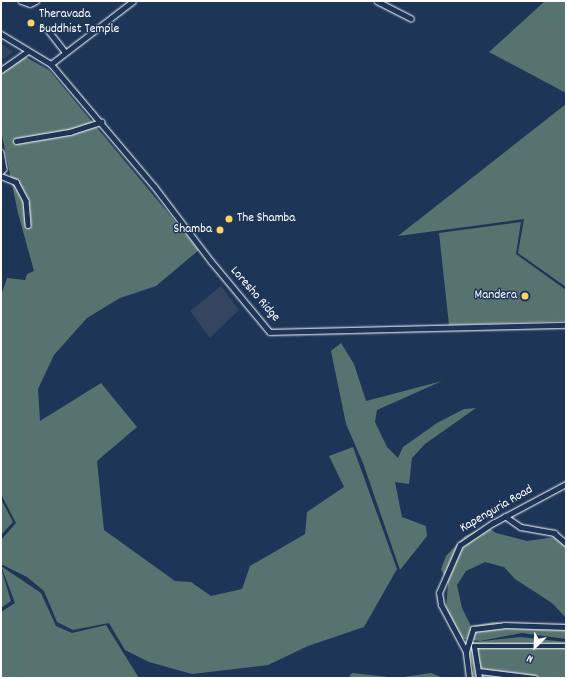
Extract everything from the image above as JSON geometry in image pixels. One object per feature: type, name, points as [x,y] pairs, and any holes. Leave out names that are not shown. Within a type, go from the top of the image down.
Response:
[{"type":"street","points":[[21,1],[30,4],[36,1]]},
{"type":"street","points":[[51,64],[133,1]]},
{"type":"street","points":[[377,1],[411,18]]},
{"type":"street","points":[[48,30],[65,52]]},
{"type":"street","name":"Loresho Ridge","points":[[1,34],[51,64],[101,122],[270,332],[566,325]]},
{"type":"street","points":[[1,70],[28,51]]},
{"type":"street","points":[[16,141],[70,132],[101,122]]},
{"type":"street","points":[[1,152],[4,169],[1,172]]},
{"type":"street","points":[[1,176],[16,182],[26,201],[28,225]]},
{"type":"street","name":"Kapenguria Road","points":[[469,678],[466,652],[441,605],[439,593],[462,543],[505,516],[566,484]]},
{"type":"street","points":[[505,516],[521,527],[554,533],[566,543]]},
{"type":"street","points":[[466,652],[473,629],[504,625],[566,627]]},
{"type":"street","points":[[479,678],[474,646],[566,646]]},
{"type":"street","points":[[479,671],[534,678]]},
{"type":"shaded area","points":[[1,43],[13,52],[1,61]]},
{"type":"shaded area","points":[[221,286],[239,310],[210,338],[190,311]]},
{"type":"green space","points":[[545,1],[566,1],[566,93],[489,52]]},
{"type":"green space","points":[[22,55],[49,70],[199,250],[156,286],[120,298],[87,318],[54,355],[38,389],[40,421],[101,383],[137,427],[97,461],[104,530],[175,581],[191,582],[211,596],[242,589],[250,566],[305,534],[307,512],[344,487],[329,456],[353,447],[397,569],[364,627],[308,646],[268,665],[192,674],[149,662],[125,650],[109,623],[73,630],[57,622],[44,591],[27,577],[1,564],[1,540],[16,523],[1,494],[1,296],[7,278],[25,280],[27,274],[34,271],[18,213],[1,131],[1,73]]},
{"type":"green space","points":[[566,104],[566,287],[518,253],[524,219],[398,236]]},
{"type":"green space","points":[[521,222],[516,254],[566,290],[566,321],[449,325],[439,233]]},
{"type":"green space","points":[[341,343],[354,364],[366,401],[442,381],[377,410],[375,422],[387,447],[398,458],[403,447],[437,423],[464,409],[476,408],[425,444],[412,458],[409,484],[395,482],[402,517],[426,526],[427,536],[400,570],[363,463],[346,424],[331,351]]},
{"type":"green space","points":[[1,499],[13,522],[1,535]]},
{"type":"green space","points":[[486,526],[496,533],[527,541],[555,537],[566,546],[566,618],[552,603],[515,579],[504,567],[485,562],[466,571],[457,585],[462,608],[471,626],[493,622],[566,627],[566,639],[522,633],[480,641],[457,638],[446,609],[448,584],[441,569],[446,556],[465,536]]},
{"type":"green space","points":[[1,566],[41,593],[56,626],[72,633],[106,625],[139,678],[1,678],[1,612],[15,603]]},
{"type":"green space","points":[[1,568],[11,601],[1,608]]},
{"type":"green space","points":[[520,637],[566,642],[566,678],[471,678],[473,668],[465,643]]},
{"type":"green space","points":[[352,673],[397,678],[348,678]]},
{"type":"green space","points":[[431,673],[443,678],[397,678]]},
{"type":"place","name":"Theravada Buddhist Temple","points":[[31,23]]},
{"type":"place","name":"The Shamba","points":[[229,219]]},
{"type":"place","name":"Shamba","points":[[220,230]]},
{"type":"place","name":"Mandera","points":[[525,296]]}]
